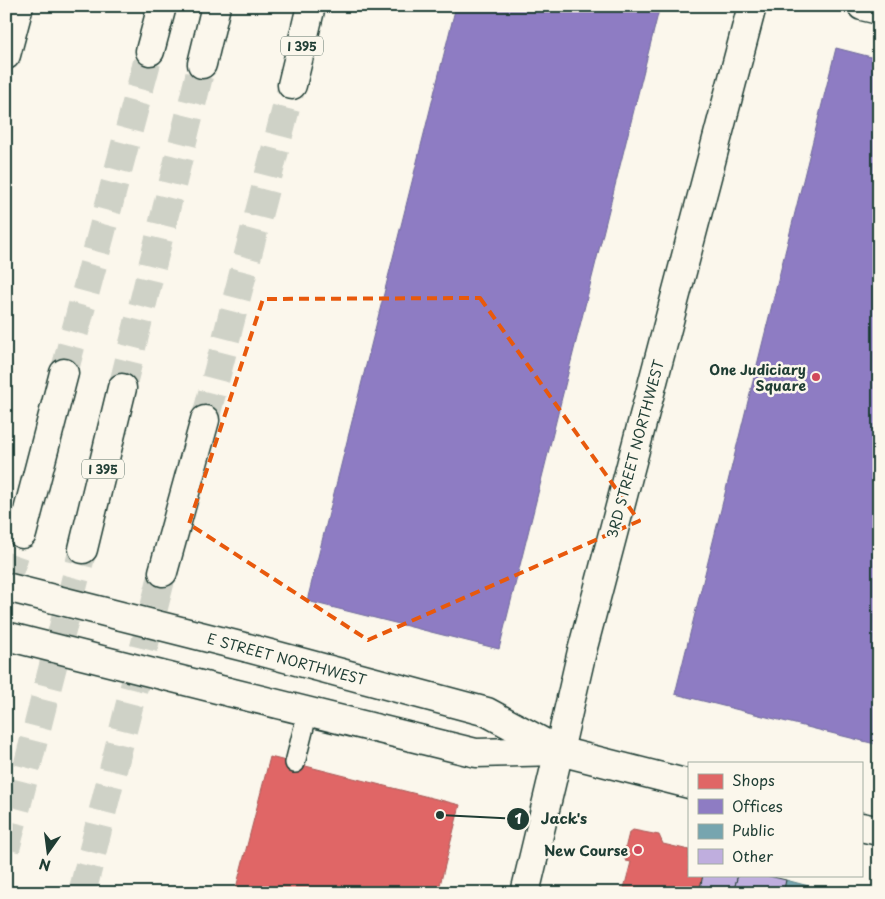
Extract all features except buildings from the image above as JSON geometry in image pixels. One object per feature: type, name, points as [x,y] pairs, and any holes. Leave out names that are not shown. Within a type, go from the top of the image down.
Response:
[{"type":"main road","points":[[6,55],[19,6]]},
{"type":"main road","points":[[150,51],[162,6]]},
{"type":"main road","points":[[202,64],[216,6]]},
{"type":"main road","name":"I 395","points":[[292,85],[311,6]]},
{"type":"main road","name":"3RD STREET NORTHWEST","points":[[524,893],[582,651],[752,6]]},
{"type":"main road","points":[[862,6],[879,10]]},
{"type":"main road","points":[[22,534],[64,373]]},
{"type":"main road","name":"I 395","points":[[83,550],[122,388]]},
{"type":"main road","points":[[163,572],[205,420]]},
{"type":"main road","name":"E STREET NORTHWEST","points":[[6,587],[248,648],[487,712],[559,751],[688,784]]},
{"type":"main road","name":"E STREET NORTHWEST","points":[[6,636],[476,753],[559,751]]},
{"type":"main road","points":[[862,827],[879,831]]},
{"type":"lane","points":[[295,763],[308,712]]},
{"type":"highlighted area","points":[[480,298],[639,521],[368,640],[189,524],[263,299]]},
{"type":"tunnel","points":[[64,373],[150,51]]},
{"type":"tunnel","points":[[122,388],[202,64]]},
{"type":"tunnel","points":[[205,420],[292,85]]},
{"type":"tunnel","points":[[6,581],[22,534]]},
{"type":"tunnel","points":[[6,849],[83,549]]},
{"type":"tunnel","points":[[82,893],[163,572]]},
{"type":"place","name":"One Judiciary Square","points":[[816,377]]},
{"type":"place","name":"Jack's","points":[[440,815]]},
{"type":"place","name":"New Course","points":[[638,850]]}]
